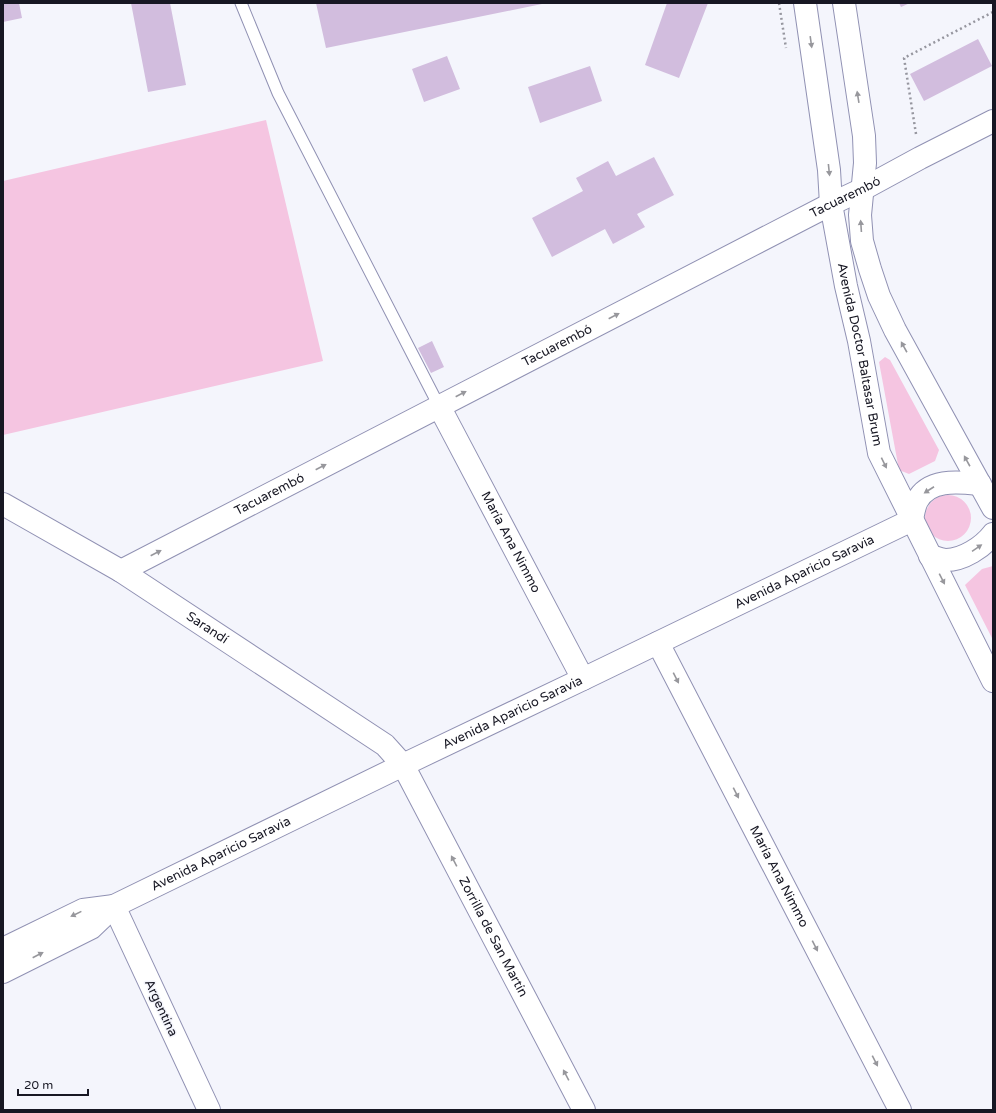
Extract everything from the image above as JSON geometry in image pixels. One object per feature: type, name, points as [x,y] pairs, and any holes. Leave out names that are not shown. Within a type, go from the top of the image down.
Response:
[{"type":"street","name":"Avenida Doctor Baltasar Brum","points":[[805,3],[829,170],[831,204],[846,286],[859,342],[879,453],[993,681]]},
{"type":"street","name":"Avenida Doctor Baltasar Brum","points":[[844,3],[864,136],[865,163],[860,215],[862,241],[879,296],[895,330],[993,508]]},
{"type":"street","name":"Tacuarembó","points":[[121,571],[993,121]]},
{"type":"street","name":"María Ana Nimmo","points":[[439,406],[583,680]]},
{"type":"street","points":[[912,520],[917,501],[925,491],[936,485],[953,481],[980,484]]},
{"type":"street","name":"Sarandí","points":[[3,504],[121,571],[385,745],[403,765]]},
{"type":"street","name":"Avenida Aparicio Saravia","points":[[3,972],[91,928],[114,906],[912,520]]},
{"type":"street","points":[[930,556],[944,560],[958,558],[976,549],[993,534]]},
{"type":"street","name":"María Ana Nimmo","points":[[658,643],[900,1110]]},
{"type":"street","name":"Zorrilla de San Martín","points":[[403,765],[584,1110]]},
{"type":"street","name":"Avenida Aparicio Saravia","points":[[5,945],[83,910],[114,906]]},
{"type":"street","name":"Argentina","points":[[114,906],[209,1110]]},
{"type":"lane","points":[[241,3],[278,93],[439,406]]},
{"type":"path","points":[[920,158],[904,58],[993,12]]},
{"type":"shaded area","points":[[266,120],[323,361],[3,435],[3,181]]},
{"type":"shaded area","points":[[885,357],[890,360],[939,450],[935,461],[909,474],[899,470],[879,362]]},
{"type":"shaded area","points":[[944,495],[952,495],[961,499],[967,505],[971,518],[967,531],[961,537],[952,541],[944,541],[935,537],[929,531],[925,522],[925,514],[929,505],[935,499]]},
{"type":"shaded area","points":[[993,566],[993,640],[965,585],[982,569]]},
{"type":"building","points":[[3,3],[19,3],[22,18],[3,22]]},
{"type":"building","points":[[131,3],[170,3],[186,85],[148,92]]},
{"type":"building","points":[[316,3],[542,3],[542,4],[326,48]]},
{"type":"building","points":[[667,3],[708,3],[679,78],[645,65]]},
{"type":"building","points":[[899,3],[910,3],[901,7]]},
{"type":"building","points":[[978,39],[992,66],[924,101],[910,74]]},
{"type":"building","points":[[447,56],[460,89],[424,102],[412,69]]},
{"type":"building","points":[[590,66],[602,101],[540,123],[528,87]]},
{"type":"building","points":[[654,157],[674,195],[637,214],[645,227],[613,244],[605,229],[552,257],[532,218],[583,191],[576,178],[608,161],[616,176]]},
{"type":"building","points":[[432,341],[444,367],[431,373],[418,348]]}]
